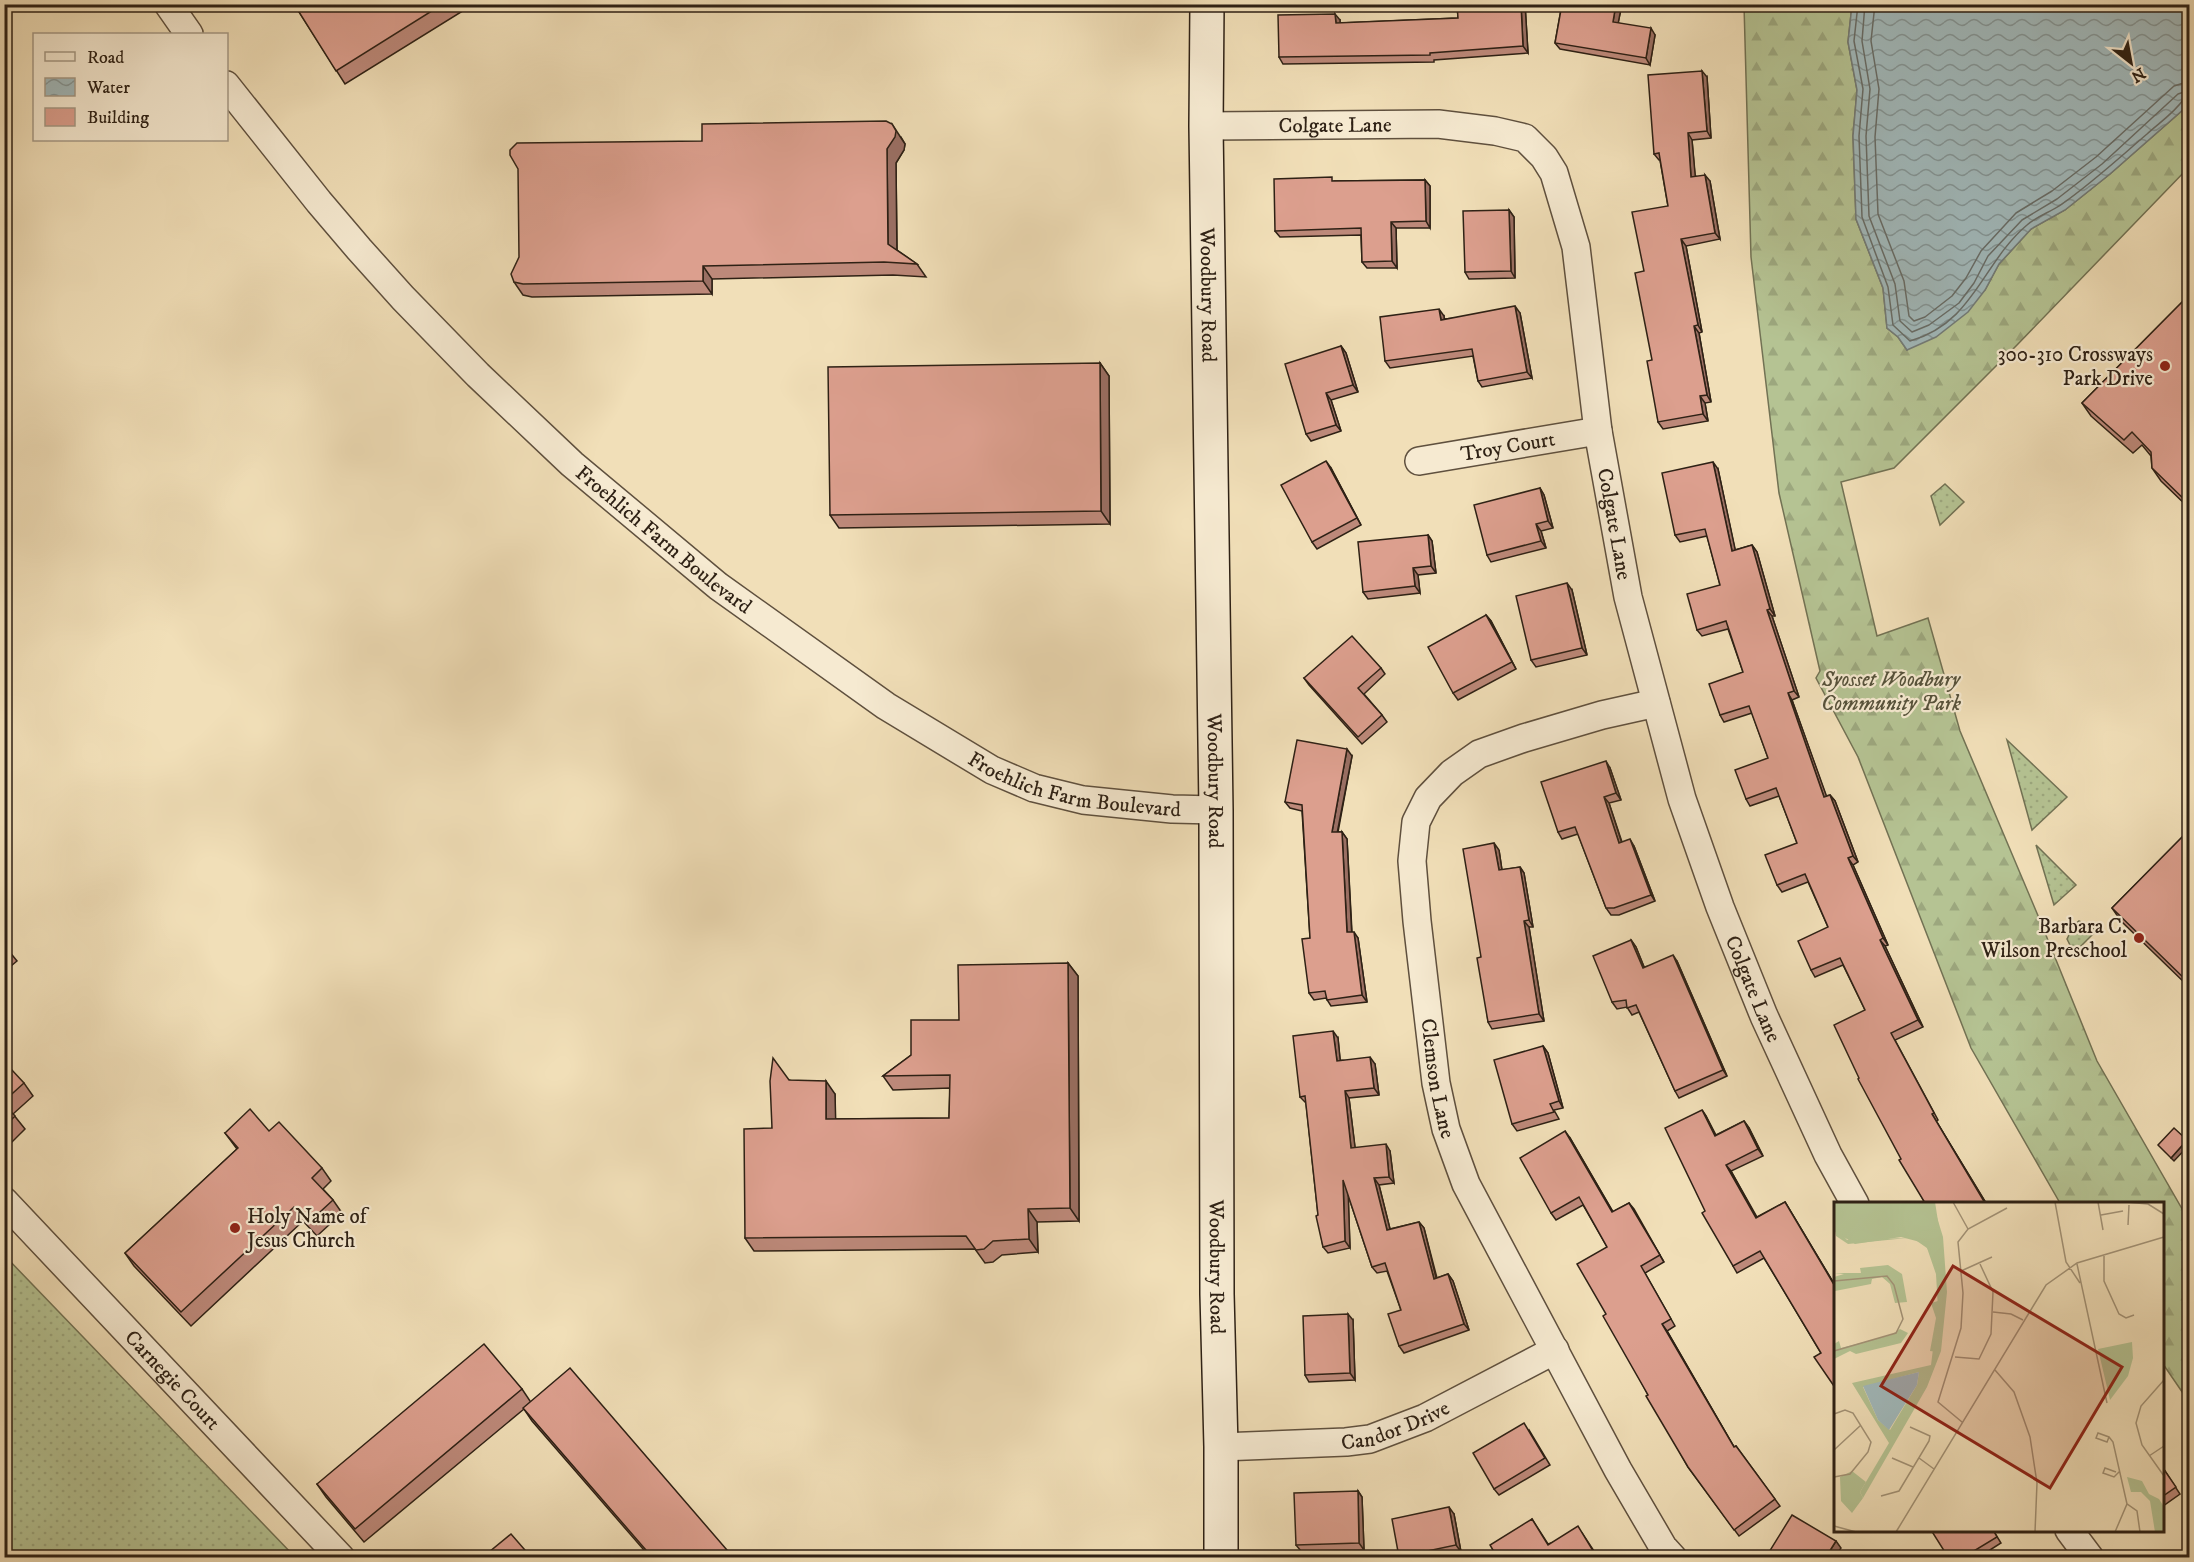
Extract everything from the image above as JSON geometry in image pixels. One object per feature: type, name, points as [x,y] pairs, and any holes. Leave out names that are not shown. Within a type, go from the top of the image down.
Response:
[{"type":"main road","name":"Woodbury Road","points":[[1208,4],[1206,126],[1216,810],[1217,1294],[1221,1557]]},
{"type":"street","points":[[168,4],[188,33]]},
{"type":"street","name":"Froehlich Farm Boulevard","points":[[228,87],[346,233],[403,298],[478,375],[572,464],[718,586],[886,706],[992,770],[1034,788],[1083,800],[1172,809],[1216,810]]},
{"type":"street","name":"Colgate Lane","points":[[1206,126],[1438,124],[1496,131],[1525,138],[1544,158],[1554,173],[1576,247],[1598,431],[1628,597],[1682,799],[1720,907],[1764,1016],[1828,1155],[1854,1202]]},
{"type":"street","name":"Troy Court","points":[[1419,461],[1598,431]]},
{"type":"street","name":"Clemson Lane","points":[[1656,703],[1602,715],[1479,754],[1452,773],[1428,798],[1416,822],[1412,861],[1436,1083],[1446,1129],[1466,1184],[1618,1470],[1663,1547],[1673,1557]]},
{"type":"street","name":"Carnegie Court","points":[[4,1201],[341,1557]]},
{"type":"street","name":"Candor Drive","points":[[1221,1447],[1370,1439],[1425,1418],[1555,1350]]},
{"type":"street","points":[[2071,1532],[2090,1557]]},
{"type":"green space","name":"Syosset Woodbury Community Park","points":[[1744,5],[1852,5],[1848,42],[1857,90],[1853,136],[1856,219],[1883,288],[1887,328],[1898,337],[1907,350],[1985,290],[1999,264],[2031,229],[2065,210],[2110,174],[2185,108],[2189,100],[2189,167],[1894,468],[1841,482],[1877,636],[1928,618],[1960,731],[2097,1061],[2189,1221],[2189,1402],[2164,1365],[2164,1202],[2059,1202],[1971,1048],[1858,757],[1816,678],[1820,671],[1779,493],[1751,257]]},
{"type":"green space","points":[[1945,484],[1964,502],[1940,525],[1931,496]]},
{"type":"green space","points":[[2007,740],[2067,797],[2032,830]]},
{"type":"green space","points":[[2036,845],[2076,885],[2054,905]]},
{"type":"green space","points":[[2079,921],[2097,930],[2074,953],[2067,939],[2074,925]]},
{"type":"green space","points":[[5,1256],[295,1557],[5,1557]]},
{"type":"water","points":[[1852,5],[2189,5],[2189,100],[2185,108],[2110,174],[2065,210],[2031,229],[1999,264],[1985,290],[1968,312],[1936,337],[1907,350],[1898,337],[1887,328],[1883,288],[1856,219],[1853,136],[1857,90],[1848,42]]},
{"type":"building","points":[[294,4],[443,4],[336,71]]},
{"type":"building","points":[[1457,4],[1521,4],[1523,46],[1430,53],[1430,55],[1279,57],[1278,15],[1335,14],[1336,23],[1458,18]]},
{"type":"building","points":[[1562,4],[1616,4],[1613,22],[1651,28],[1646,58],[1555,43]]},
{"type":"building","points":[[1702,71],[1707,131],[1688,133],[1691,177],[1705,175],[1715,233],[1681,239],[1698,325],[1694,326],[1707,395],[1700,396],[1703,414],[1658,422],[1647,361],[1652,360],[1635,273],[1644,271],[1632,212],[1668,206],[1659,153],[1654,154],[1648,75]]},
{"type":"building","points":[[886,121],[892,124],[896,131],[887,149],[888,244],[917,264],[884,262],[703,266],[703,281],[523,284],[514,282],[511,274],[519,257],[518,169],[510,155],[510,150],[517,143],[702,141],[702,124]]},
{"type":"building","points":[[1332,177],[1332,181],[1425,180],[1426,221],[1391,222],[1392,261],[1362,262],[1361,228],[1275,231],[1274,179]]},
{"type":"building","points":[[1509,210],[1511,271],[1465,272],[1463,211]]},
{"type":"building","name":"300-310 Crossways Park Drive","points":[[2190,294],[2190,505],[2152,468],[2151,452],[2132,432],[2124,440],[2082,403]]},
{"type":"building","points":[[1515,306],[1527,372],[1478,381],[1472,349],[1385,361],[1380,317],[1439,309],[1441,320]]},
{"type":"building","points":[[1341,346],[1353,385],[1326,393],[1336,425],[1306,434],[1285,364]]},
{"type":"building","points":[[1100,363],[1101,511],[830,515],[828,367]]},
{"type":"building","points":[[1326,461],[1357,518],[1312,542],[1281,485]]},
{"type":"building","points":[[1713,462],[1732,551],[1752,545],[1770,609],[1767,610],[1794,691],[1788,693],[1824,797],[1830,795],[1853,856],[1848,858],[1883,938],[1880,940],[1918,1020],[1891,1033],[1934,1113],[1932,1114],[1984,1202],[1924,1202],[1899,1160],[1901,1159],[1858,1079],[1834,1025],[1865,1010],[1840,958],[1811,970],[1798,941],[1828,927],[1805,874],[1777,885],[1765,855],[1797,843],[1776,788],[1746,799],[1735,770],[1768,758],[1749,706],[1720,715],[1709,684],[1743,672],[1726,621],[1697,630],[1687,594],[1720,585],[1705,529],[1675,535],[1662,473]]},
{"type":"building","points":[[1540,488],[1548,521],[1536,524],[1541,541],[1487,555],[1474,505]]},
{"type":"building","points":[[1428,535],[1431,566],[1413,568],[1415,586],[1363,592],[1358,542]]},
{"type":"building","points":[[1567,583],[1582,648],[1531,660],[1516,596]]},
{"type":"building","points":[[1486,615],[1512,662],[1453,693],[1428,647]]},
{"type":"building","points":[[1352,636],[1381,668],[1358,688],[1382,715],[1358,737],[1304,678]]},
{"type":"building","points":[[1297,740],[1347,749],[1332,832],[1342,832],[1347,932],[1354,932],[1362,995],[1327,1000],[1325,991],[1309,993],[1302,939],[1310,938],[1302,805],[1285,802]]},
{"type":"building","points":[[1606,761],[1616,793],[1604,797],[1619,843],[1630,839],[1651,895],[1614,908],[1606,908],[1575,827],[1558,832],[1541,782]]},
{"type":"building","points":[[2190,829],[2190,984],[2112,908]]},
{"type":"building","points":[[1494,843],[1499,870],[1520,867],[1529,920],[1524,921],[1539,1014],[1488,1022],[1477,958],[1481,957],[1463,849]]},
{"type":"building","points":[[1631,940],[1643,968],[1673,955],[1723,1070],[1675,1091],[1636,1005],[1627,1008],[1626,1000],[1612,1002],[1593,956]]},
{"type":"building","points":[[1068,963],[1070,1208],[1028,1209],[1029,1239],[993,1241],[984,1249],[976,1250],[966,1236],[745,1238],[744,1129],[772,1128],[770,1081],[773,1058],[789,1080],[826,1081],[826,1119],[949,1118],[950,1075],[883,1076],[911,1055],[911,1020],[959,1020],[958,965]]},
{"type":"building","points":[[1333,1031],[1337,1061],[1370,1057],[1374,1088],[1345,1091],[1351,1148],[1386,1144],[1389,1177],[1374,1178],[1387,1230],[1419,1222],[1434,1279],[1448,1274],[1464,1324],[1399,1346],[1388,1314],[1401,1310],[1385,1263],[1372,1267],[1343,1180],[1345,1241],[1323,1247],[1316,1216],[1318,1215],[1305,1096],[1300,1097],[1293,1036]]},
{"type":"building","points":[[1543,1046],[1559,1101],[1550,1104],[1554,1112],[1512,1124],[1494,1060]]},
{"type":"building","points":[[11,1069],[24,1083],[4,1101],[4,1075]]},
{"type":"building","points":[[4,1105],[15,1116],[4,1127]]},
{"type":"building","name":"Holy Name of Jesus Church","points":[[250,1109],[269,1131],[279,1122],[322,1168],[312,1178],[333,1200],[308,1223],[294,1207],[181,1312],[125,1253],[238,1148],[225,1133]]},
{"type":"building","points":[[1702,1110],[1715,1136],[1744,1121],[1758,1149],[1726,1165],[1756,1218],[1785,1202],[1834,1285],[1834,1386],[1814,1357],[1821,1353],[1760,1251],[1733,1266],[1702,1213],[1705,1211],[1665,1128]]},
{"type":"building","points":[[2174,1128],[2187,1140],[2171,1158],[2158,1145]]},
{"type":"building","points":[[1565,1131],[1612,1212],[1629,1203],[1660,1255],[1641,1266],[1671,1319],[1662,1324],[1734,1447],[1736,1446],[1775,1499],[1734,1530],[1688,1467],[1646,1396],[1648,1395],[1603,1316],[1606,1314],[1577,1264],[1607,1247],[1579,1197],[1551,1213],[1520,1158]]},
{"type":"building","points":[[1348,1314],[1350,1373],[1305,1375],[1303,1316]]},
{"type":"building","points":[[484,1344],[522,1389],[355,1529],[317,1484]]},
{"type":"building","points":[[570,1368],[733,1557],[652,1557],[523,1408]]},
{"type":"building","points":[[1524,1423],[1545,1458],[1494,1489],[1473,1453]]},
{"type":"building","points":[[2164,1469],[2176,1487],[2164,1495]]},
{"type":"building","points":[[1358,1491],[1359,1543],[1296,1545],[1294,1493]]},
{"type":"building","points":[[1449,1507],[1456,1545],[1399,1557],[1392,1519]]},
{"type":"building","points":[[1792,1515],[1836,1541],[1826,1557],[1766,1557]]},
{"type":"building","points":[[1532,1519],[1548,1545],[1578,1526],[1595,1554],[1589,1557],[1497,1557],[1490,1545]]},
{"type":"building","points":[[1932,1532],[1994,1532],[1997,1537],[1964,1557],[1948,1557]]},
{"type":"building","points":[[511,1534],[531,1557],[483,1557]]},
{"type":"place","name":"300-310 Crossways Park Drive","points":[[2165,366]]},
{"type":"place","name":"Barbara C. Wilson Preschool","points":[[2139,938]]},
{"type":"place","name":"Holy Name of Jesus Church","points":[[235,1228]]}]
